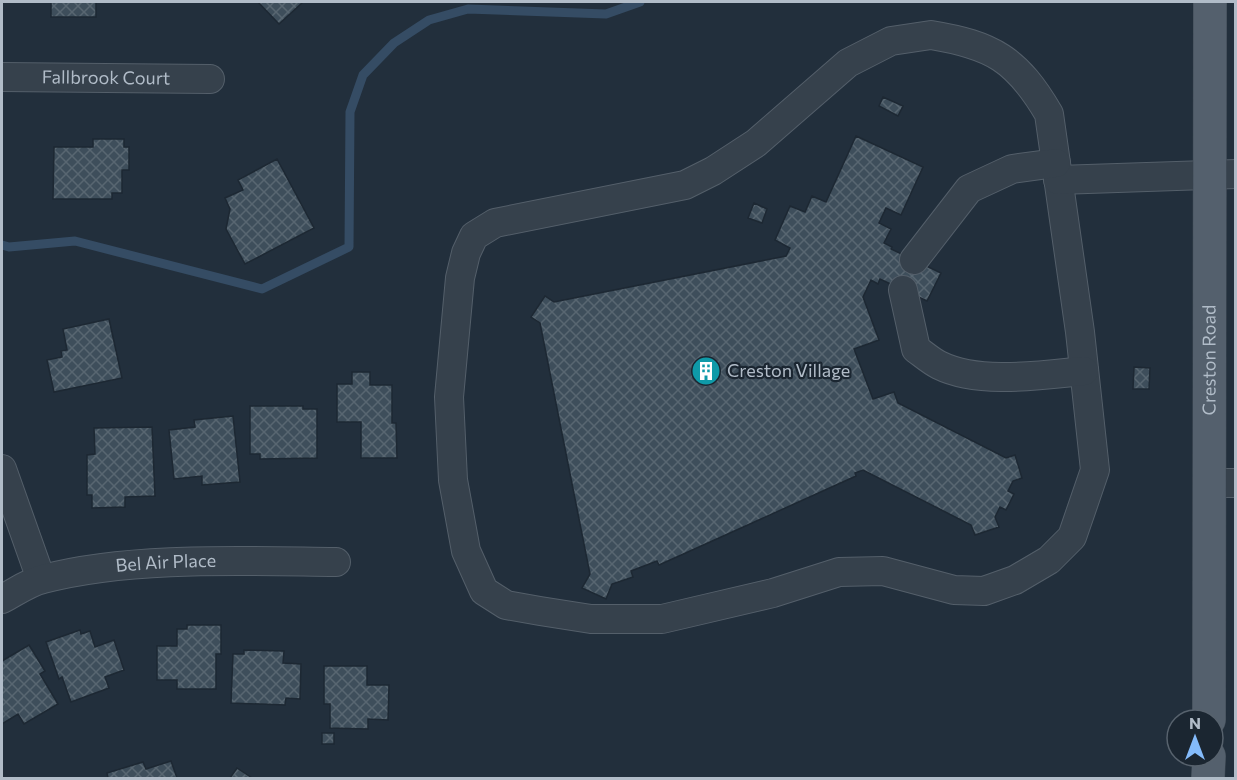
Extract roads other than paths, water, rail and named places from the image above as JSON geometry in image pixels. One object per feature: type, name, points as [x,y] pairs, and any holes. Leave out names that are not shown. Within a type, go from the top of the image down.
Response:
[{"type":"main road","name":"Creston Road","points":[[1210,2],[1224,174],[1223,483],[1210,708]]},
{"type":"street","points":[[931,35],[971,42],[1011,63],[1038,94],[1049,114],[1084,371],[1095,470],[1072,537],[1049,560],[1015,580],[984,591],[954,590],[884,572],[840,572],[773,593],[662,619],[591,619],[506,605],[484,591],[466,551],[453,480],[448,397],[460,278],[466,253],[474,237],[495,223],[685,185],[713,171],[756,143],[848,63],[891,41],[931,35]]},
{"type":"street","name":"Fallbrook Court","points":[[2,77],[210,79]]},
{"type":"street","points":[[914,260],[969,189],[1012,169],[1224,174]]},
{"type":"street","points":[[903,290],[916,349],[940,366],[967,373],[1014,377],[1084,371]]},
{"type":"street","points":[[2,469],[41,579]]},
{"type":"street","name":"Bel Air Place","points":[[2,599],[41,579],[116,567],[248,560],[336,562]]},
{"type":"waterway","points":[[2,245],[9,247],[75,241],[262,289],[349,247],[350,112],[363,75],[394,43],[429,20],[468,9],[606,14],[640,2]]},
{"type":"place","name":"Creston Village","points":[[706,371]]}]
